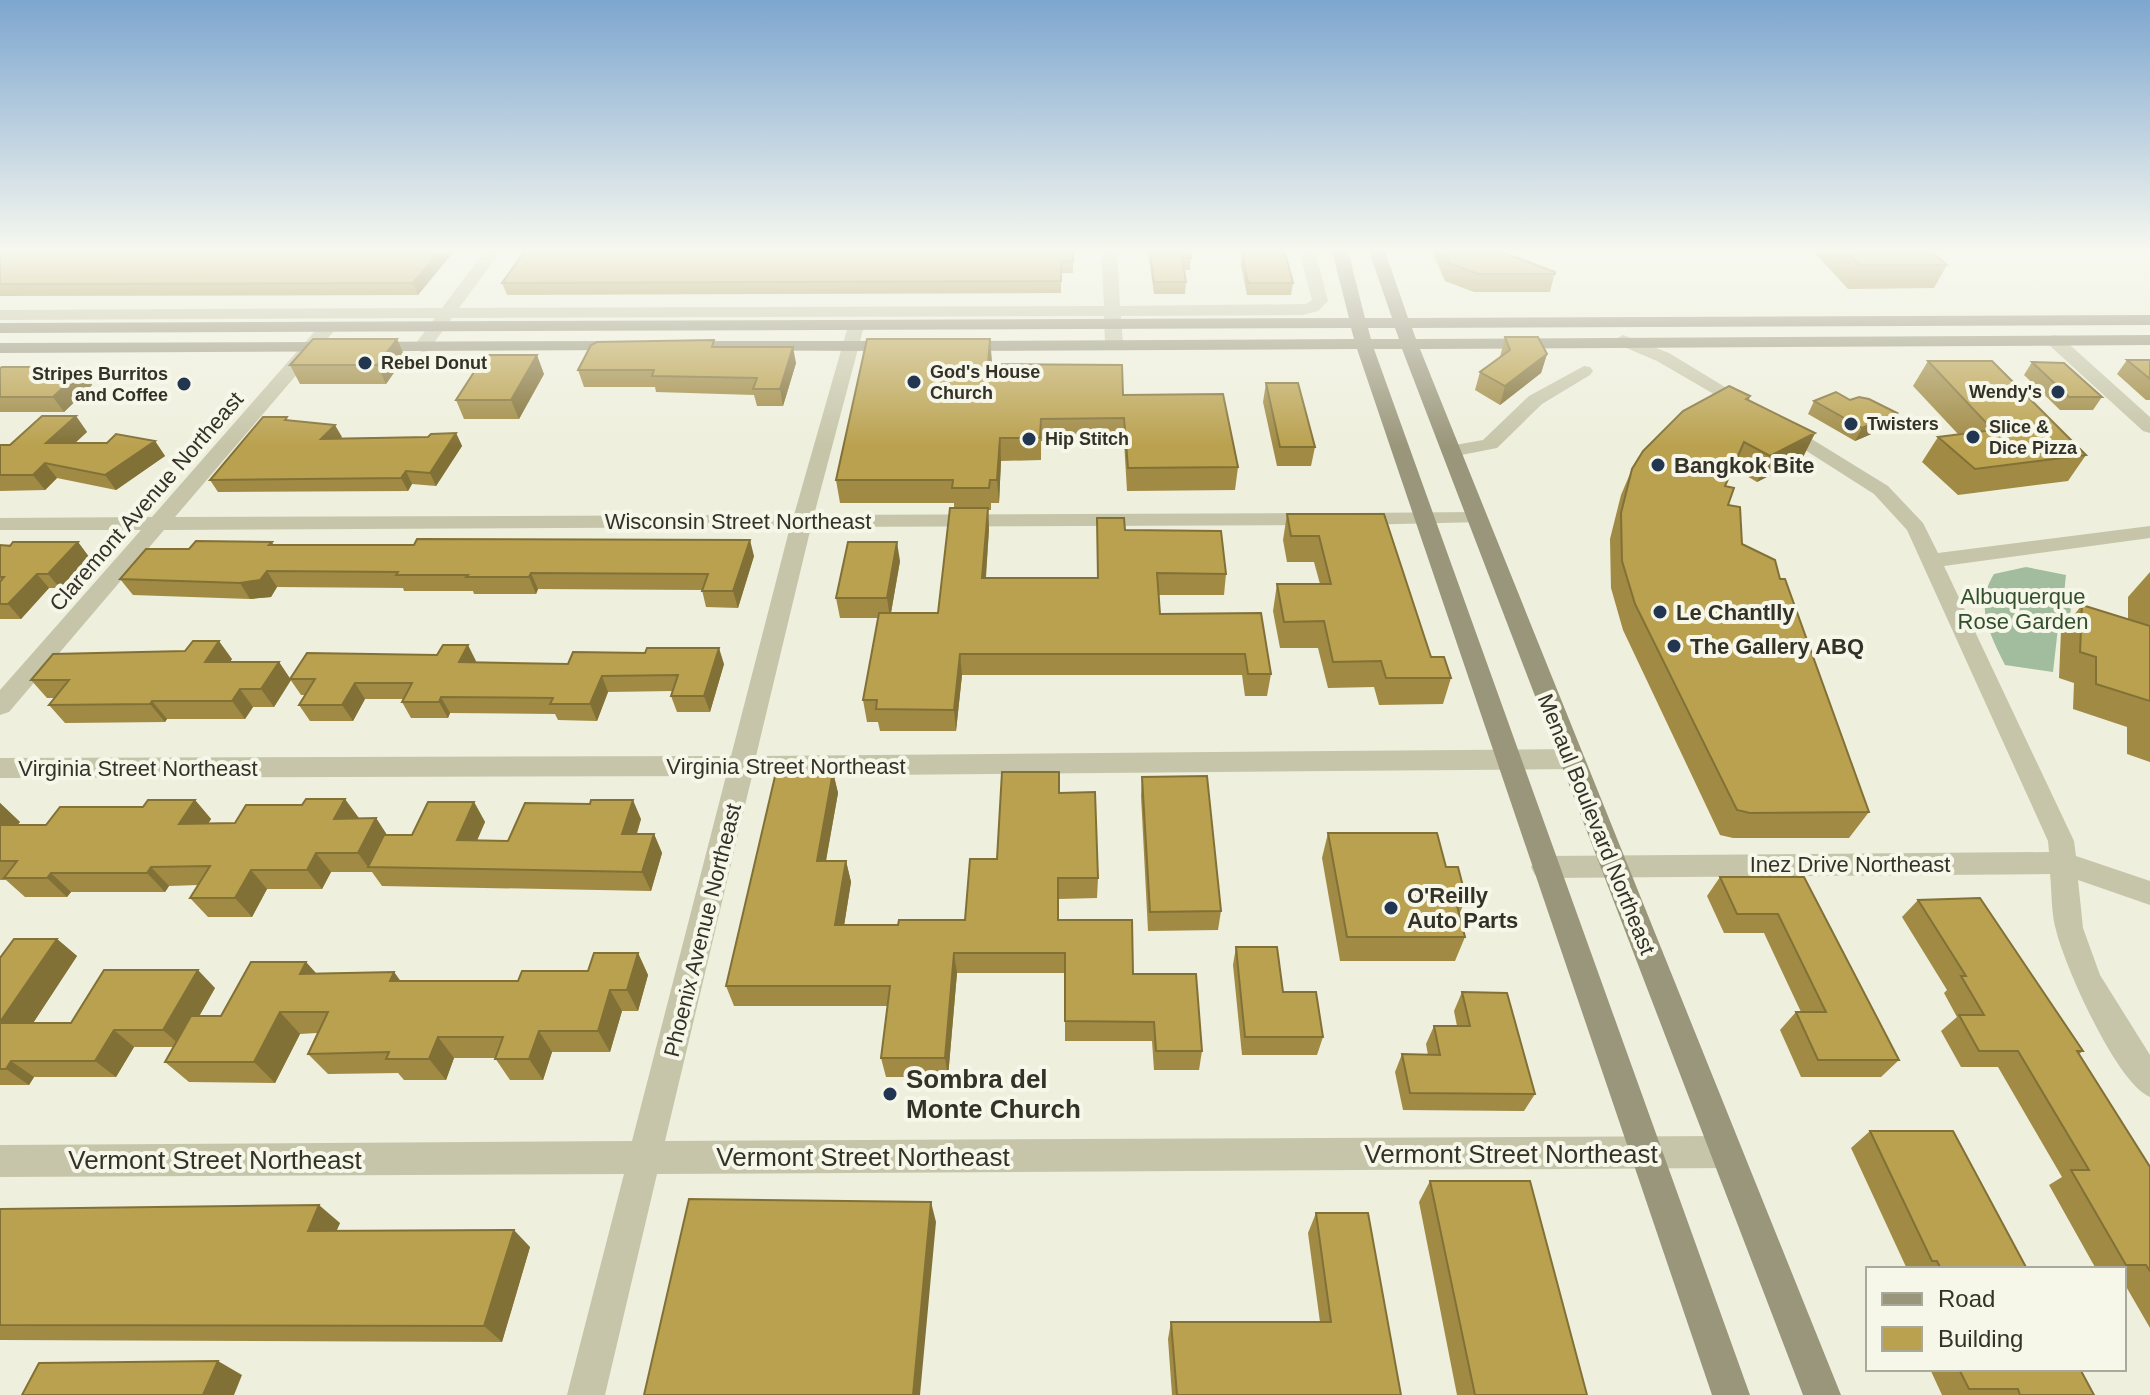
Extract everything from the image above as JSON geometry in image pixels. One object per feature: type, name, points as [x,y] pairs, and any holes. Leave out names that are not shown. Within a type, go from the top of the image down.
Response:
[{"type":"main road","points":[[1357,316],[1508,761],[1731,1395]]},
{"type":"main road","name":"Menaul Boulevard Northeast","points":[[1400,316],[1476,518],[1822,1395]]},
{"type":"main road","points":[[664,346],[1113,317],[1361,333]]},
{"type":"main road","points":[[0,328],[328,327],[442,320],[852,336],[912,346]]},
{"type":"main road","points":[[1925,341],[1949,332],[2014,331],[2022,329],[2030,320]]},
{"type":"main road","points":[[943,346],[1114,344],[1406,332],[2150,320]]},
{"type":"main road","points":[[2054,340],[2057,331],[2070,327],[2150,327]]},
{"type":"main road","points":[[1406,332],[1623,340],[2150,340]]},
{"type":"main road","points":[[0,348],[634,346]]},
{"type":"street","points":[[97,316],[442,320],[1137,316]]},
{"type":"street","points":[[422,347],[445,316]]},
{"type":"street","points":[[1113,317],[1114,344]]},
{"type":"street","name":"Claremont Avenue Northeast","points":[[0,706],[328,327]]},
{"type":"street","name":"Phoenix Avenue Northeast","points":[[586,1395],[802,521],[852,336]]},
{"type":"street","points":[[1623,340],[1651,350],[1685,369],[1881,490],[1916,528],[2061,841],[2069,928],[2087,979],[2116,1032],[2150,1082]]},
{"type":"street","points":[[1685,369],[1683,360],[1688,340]]},
{"type":"street","points":[[2054,340],[2150,427]]},
{"type":"street","points":[[1451,451],[1483,449],[1494,443],[1525,408],[1545,392],[1584,371]]},
{"type":"street","name":"Wisconsin Street Northeast","points":[[0,524],[1476,518]]},
{"type":"street","points":[[1932,561],[2150,532]]},
{"type":"street","name":"Virginia Street Northeast","points":[[0,768],[1572,759]]},
{"type":"street","name":"Inez Drive Northeast","points":[[1545,867],[2063,863],[2150,893]]},
{"type":"street","name":"Vermont Street Northeast","points":[[0,1161],[1726,1152]]},
{"type":"green space","name":"Albuquerque Rose Garden","points":[[2026,567],[2066,575],[2063,604],[2071,609],[2067,630],[2058,628],[2053,672],[2005,665],[1986,620],[1985,597],[1994,574]]},
{"type":"building","points":[[1505,337],[1538,337],[1547,354],[1505,386],[1480,372],[1510,350]]},
{"type":"building","points":[[313,339],[397,339],[377,365],[290,365]]},
{"type":"building","points":[[867,339],[990,339],[988,364],[1122,365],[1123,395],[1223,394],[1238,467],[1128,468],[1124,418],[1041,419],[1040,438],[1000,438],[997,480],[990,480],[989,488],[952,488],[953,480],[836,480]]},
{"type":"building","points":[[714,340],[712,347],[793,347],[780,389],[753,389],[757,378],[652,376],[654,370],[578,370],[591,345],[597,342]]},
{"type":"building","points":[[485,355],[537,355],[511,400],[456,400]]},
{"type":"building","points":[[2127,360],[2150,360],[2150,379]]},
{"type":"building","points":[[1928,361],[1992,361],[2086,455],[1975,469],[1938,437],[1993,430]]},
{"type":"building","points":[[2032,362],[2064,363],[2102,397],[2069,397]]},
{"type":"building","points":[[2,367],[68,367],[64,370],[82,370],[53,397],[0,397]]},
{"type":"building","points":[[1266,383],[1298,383],[1315,447],[1280,447]]},
{"type":"building","points":[[1729,386],[1750,396],[1746,399],[1815,433],[1770,456],[1744,442],[1725,486],[1734,488],[1728,505],[1740,507],[1742,544],[1775,560],[1780,579],[1785,579],[1869,812],[1750,813],[1737,810],[1635,604],[1622,561],[1621,513],[1632,469],[1643,451],[1683,411]]},
{"type":"building","points":[[1836,392],[1850,400],[1859,397],[1869,399],[1897,413],[1862,428],[1814,401]]},
{"type":"building","points":[[42,416],[76,416],[46,443],[107,443],[116,434],[155,441],[105,475],[45,463],[33,475],[0,475],[0,445],[10,445]]},
{"type":"building","points":[[263,417],[287,417],[285,420],[335,425],[321,439],[428,437],[431,434],[456,433],[430,473],[406,471],[401,478],[210,480]]},
{"type":"building","points":[[950,508],[988,508],[982,578],[1098,578],[1097,518],[1124,518],[1125,530],[1221,531],[1226,574],[1157,573],[1160,614],[1261,613],[1271,674],[1248,674],[1245,654],[960,654],[954,710],[876,709],[877,700],[863,700],[879,613],[938,613]]},
{"type":"building","points":[[1287,514],[1384,514],[1431,657],[1444,657],[1451,678],[1386,678],[1381,661],[1333,662],[1324,621],[1284,622],[1277,584],[1331,584],[1319,536],[1291,536]]},
{"type":"building","points":[[417,539],[750,540],[733,591],[702,591],[708,574],[531,573],[529,577],[466,577],[468,575],[396,575],[398,572],[267,571],[260,580],[240,583],[120,579],[146,549],[189,549],[196,541],[272,542],[269,545],[414,545]]},
{"type":"building","points":[[13,542],[78,542],[48,574],[37,574],[8,604],[0,604],[0,582],[4,577],[0,577],[0,545],[10,546]]},
{"type":"building","points":[[848,542],[897,542],[887,598],[836,598]]},
{"type":"building","points":[[2082,605],[2150,626],[2150,701],[2096,684],[2096,657],[2080,652]]},
{"type":"building","points":[[193,641],[219,641],[205,662],[279,662],[261,689],[240,689],[232,701],[49,705],[69,680],[31,680],[53,654],[185,651]]},
{"type":"building","points":[[443,645],[468,645],[459,662],[568,664],[573,652],[645,653],[647,648],[719,648],[704,696],[671,696],[678,675],[602,676],[590,704],[550,704],[553,698],[441,697],[439,702],[402,702],[412,683],[355,683],[342,705],[299,705],[315,679],[290,679],[307,653],[437,655]]},
{"type":"building","points":[[776,772],[833,772],[817,861],[846,861],[835,925],[898,925],[899,920],[965,920],[970,859],[997,859],[1002,772],[1059,772],[1059,793],[1095,792],[1098,878],[1058,878],[1058,920],[1132,920],[1133,974],[1196,974],[1202,1051],[1156,1051],[1154,1022],[1065,1021],[1065,953],[954,953],[945,1058],[881,1058],[890,986],[726,986]]},
{"type":"building","points":[[1207,776],[1221,911],[1150,912],[1142,777]]},
{"type":"building","points":[[306,799],[345,799],[334,819],[376,818],[358,853],[316,853],[307,870],[251,870],[235,898],[190,898],[210,866],[151,867],[147,873],[51,873],[47,878],[4,878],[17,861],[0,861],[0,825],[46,825],[60,807],[143,807],[148,800],[195,800],[179,824],[235,823],[246,805],[302,805]]},
{"type":"building","points":[[591,800],[633,800],[622,834],[654,834],[642,872],[368,867],[384,835],[412,835],[428,802],[474,802],[457,840],[508,841],[525,803],[590,804]]},
{"type":"building","name":"O'Reilly Auto Parts","points":[[1328,833],[1437,833],[1446,867],[1458,867],[1466,898],[1455,898],[1465,937],[1347,937]]},
{"type":"building","points":[[1720,877],[1804,877],[1899,1060],[1818,1060],[1796,1012],[1826,1012],[1778,914],[1737,914]]},
{"type":"building","points":[[1980,898],[2083,1051],[2077,1051],[2150,1167],[2150,1271],[2146,1265],[2126,1265],[2071,1170],[2089,1170],[2018,1051],[1979,1051],[1959,1015],[1984,1015],[1961,976],[1966,976],[1918,900]]},
{"type":"building","points":[[14,939],[57,939],[0,1022],[0,958]]},
{"type":"building","points":[[1236,947],[1277,947],[1283,992],[1316,992],[1323,1037],[1245,1037]]},
{"type":"building","points":[[594,953],[638,953],[627,990],[610,990],[598,1031],[539,1031],[529,1059],[495,1059],[503,1037],[438,1037],[429,1059],[386,1059],[389,1052],[308,1054],[328,1012],[280,1012],[254,1062],[165,1062],[191,1016],[221,1016],[251,962],[306,962],[300,974],[394,972],[390,981],[518,981],[522,971],[588,971]]},
{"type":"building","points":[[104,970],[198,970],[163,1030],[114,1030],[95,1061],[11,1061],[6,1069],[0,1069],[0,1023],[71,1023]]},
{"type":"building","points":[[1462,992],[1507,993],[1535,1094],[1410,1093],[1402,1054],[1440,1055],[1434,1026],[1470,1026]]},
{"type":"building","points":[[1870,1131],[1953,1131],[2026,1267],[1940,1267],[1937,1261],[1932,1261]]},
{"type":"building","points":[[1430,1181],[1530,1181],[1587,1395],[1475,1395]]},
{"type":"building","points":[[689,1199],[931,1202],[913,1395],[644,1395]]},
{"type":"building","points":[[319,1205],[308,1231],[514,1230],[484,1326],[0,1325],[0,1209]]},
{"type":"building","points":[[1316,1213],[1368,1213],[1401,1395],[1177,1395],[1171,1322],[1331,1322]]},
{"type":"building","points":[[218,1361],[203,1395],[22,1395],[39,1363]]},
{"type":"building","points":[[1960,1371],[2081,1371],[2094,1395],[2020,1395],[2018,1389],[1969,1389]]},
{"type":"place","name":"Rebel Donut","points":[[365,363]]},
{"type":"place","name":"God's House Church","points":[[914,382]]},
{"type":"place","name":"Stripes Burritos and Coffee","points":[[184,384]]},
{"type":"place","name":"Wendy's","points":[[2058,392]]},
{"type":"place","name":"Twisters","points":[[1851,424]]},
{"type":"place","name":"Slice & Dice Pizza","points":[[1973,437]]},
{"type":"place","name":"Hip Stitch","points":[[1029,439]]},
{"type":"place","name":"Bangkok Bite","points":[[1658,465]]},
{"type":"place","name":"Le Chantlly","points":[[1660,612]]},
{"type":"place","name":"The Gallery ABQ","points":[[1674,646]]},
{"type":"place","name":"O'Reilly Auto Parts","points":[[1391,908]]},
{"type":"place","name":"Sombra del Monte Church","points":[[890,1094]]}]
